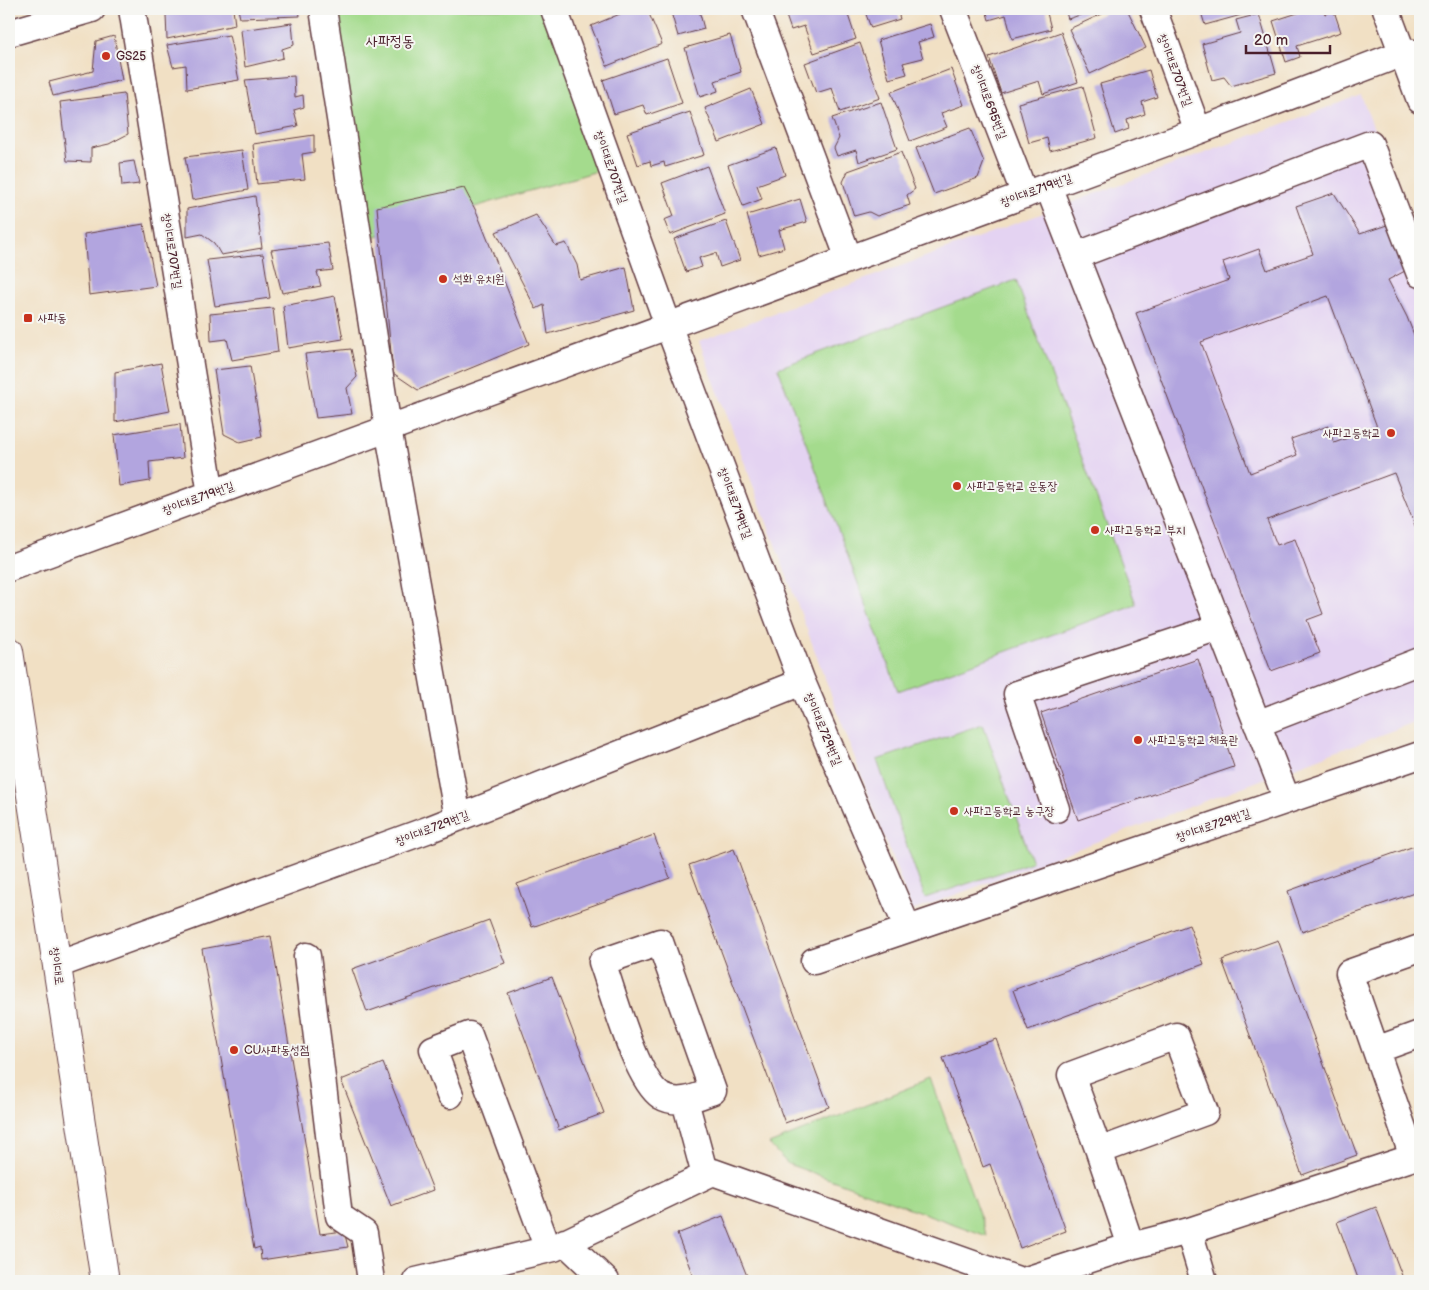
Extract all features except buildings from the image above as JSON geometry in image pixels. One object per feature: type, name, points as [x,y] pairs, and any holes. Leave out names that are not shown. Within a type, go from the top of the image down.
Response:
[{"type":"main road","name":"창이대로","points":[[9,651],[105,1281]]},
{"type":"street","points":[[9,33],[92,9]]},
{"type":"street","name":"창이대로707번길","points":[[132,9],[211,494]]},
{"type":"street","points":[[323,9],[388,428],[458,818]]},
{"type":"street","name":"창이대로707번길","points":[[554,9],[668,325]]},
{"type":"street","points":[[755,9],[850,259]]},
{"type":"street","name":"창이대로695번길","points":[[953,9],[1036,190],[1076,256],[1286,800]]},
{"type":"street","name":"창이대로707번길","points":[[1152,9],[1198,131]]},
{"type":"street","points":[[1386,9],[1411,53],[1420,100]]},
{"type":"street","name":"창이대로719번길","points":[[9,568],[1411,53]]},
{"type":"street","points":[[1076,256],[1370,144],[1420,274]]},
{"type":"street","name":"창이대로719번길","points":[[668,325],[802,682]]},
{"type":"street","points":[[1056,809],[1018,694],[1220,628]]},
{"type":"street","points":[[1257,724],[1420,661]]},
{"type":"street","name":"창이대로729번길","points":[[57,964],[458,818],[802,682],[908,929],[1420,755]]},
{"type":"street","points":[[814,961],[908,929]]},
{"type":"street","points":[[660,942],[713,1091],[686,1101],[661,1096],[641,1071],[602,962],[660,942]]},
{"type":"street","points":[[416,1281],[557,1246],[713,1172],[981,1274],[1022,1281],[1131,1246],[1190,1231],[1417,1156],[1376,1050],[1349,973],[1420,948]]},
{"type":"street","points":[[307,956],[339,1216],[364,1233],[371,1281]]},
{"type":"street","points":[[1376,1050],[1420,1034]]},
{"type":"street","points":[[450,1096],[433,1049],[469,1036],[557,1246],[606,1281]]},
{"type":"street","points":[[1100,1151],[1205,1112],[1176,1036],[1071,1075],[1100,1151],[1131,1246]]},
{"type":"street","points":[[686,1101],[705,1175]]},
{"type":"street","points":[[1190,1231],[1204,1281]]},
{"type":"shaded area","name":"사파고등학교 부지","points":[[1361,95],[1420,250],[1420,720],[912,911],[699,341]]},
{"type":"green space","points":[[323,9],[554,9],[611,167],[359,241]]},
{"type":"green space","name":"사파고등학교 운동장","points":[[1016,280],[1136,604],[898,691],[778,368]]},
{"type":"green space","name":"사파고등학교 농구장","points":[[983,724],[1032,862],[925,898],[877,760]]},
{"type":"green space","points":[[931,1079],[987,1236],[788,1164],[769,1144]]},
{"type":"place","name":"GS25","points":[[106,56]]},
{"type":"place","name":"석화 유치원","points":[[443,279]]},
{"type":"place","name":"사파동","points":[[28,318]]},
{"type":"place","name":"사파고등학교","points":[[1391,433]]},
{"type":"place","name":"사파고등학교 운동장","points":[[957,486]]},
{"type":"place","name":"사파고등학교 부지","points":[[1095,530]]},
{"type":"place","name":"사파고등학교 체육관","points":[[1138,740]]},
{"type":"place","name":"사파고등학교 농구장","points":[[954,811]]},
{"type":"place","name":"CU사파동성점","points":[[234,1050]]},
{"type":"district","name":"사파정동","points":[[390,41]]}]
